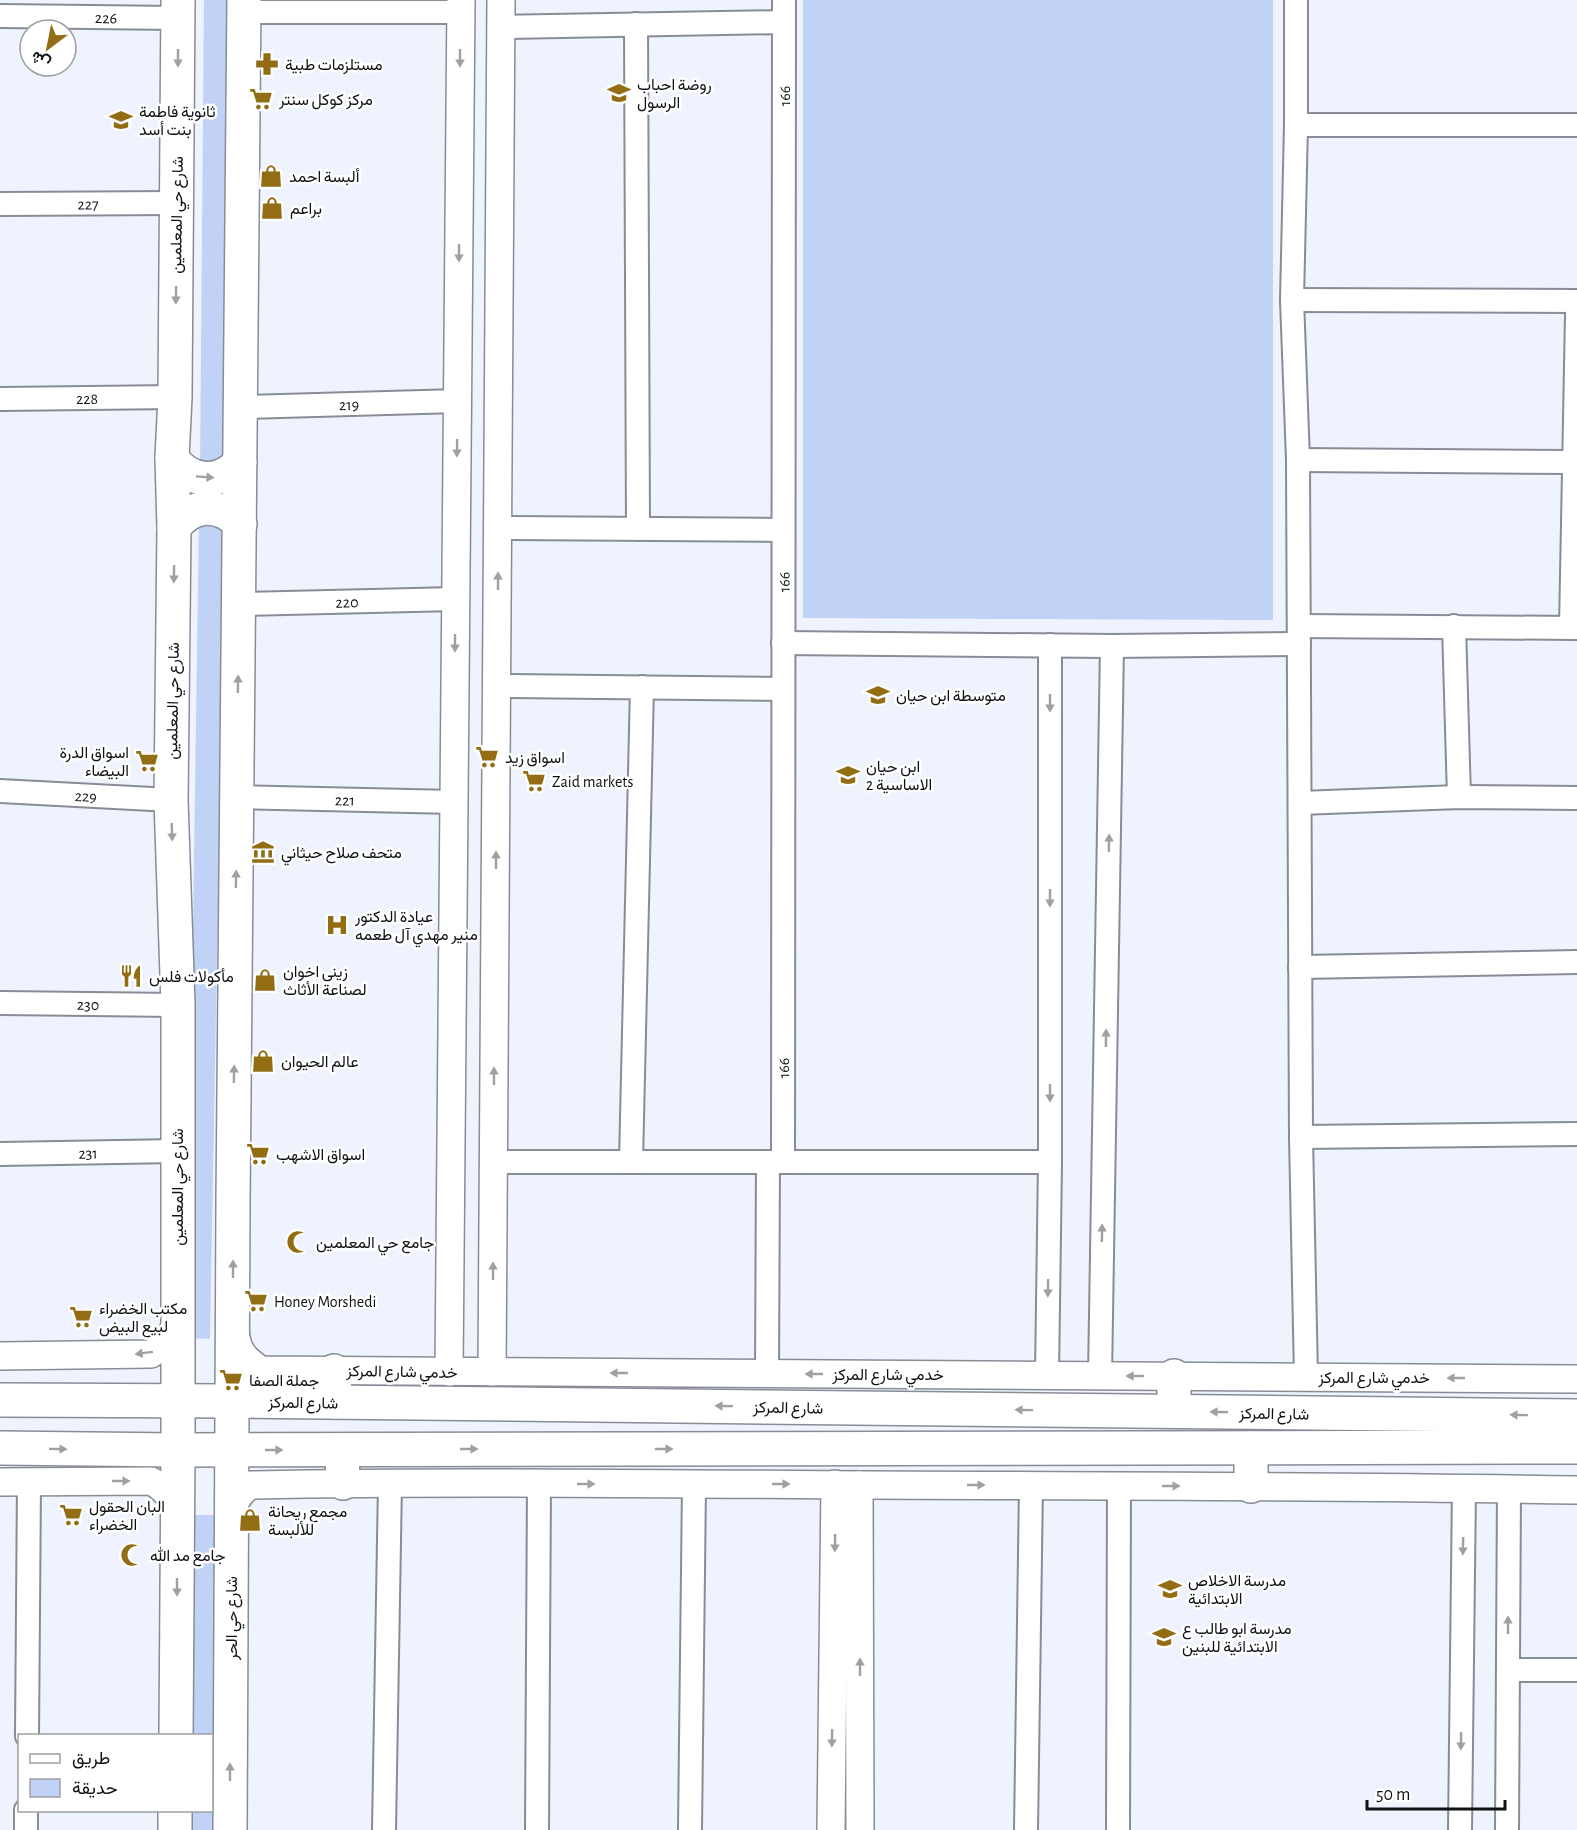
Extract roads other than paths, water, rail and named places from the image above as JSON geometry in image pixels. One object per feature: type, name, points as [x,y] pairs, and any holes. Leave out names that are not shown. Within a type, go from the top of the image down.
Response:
[{"type":"main road","points":[[232,1385],[244,6]]},
{"type":"main road","name":"شارع حي المعلمين","points":[[178,9],[175,397],[172,458],[174,528],[171,800],[178,1005],[178,1402]]},
{"type":"main road","points":[[172,458],[182,470],[205,479],[221,477],[240,462]]},
{"type":"main road","points":[[174,528],[185,515],[201,508],[219,509],[234,517],[240,524]]},
{"type":"main road","points":[[1174,1376],[1174,1412]]},
{"type":"main road","name":"شارع المركز","points":[[0,1400],[178,1402],[232,1385],[334,1386],[1174,1412],[1577,1416]]},
{"type":"main road","name":"شارع حي الحر","points":[[230,1830],[232,1385]]},
{"type":"main road","points":[[176,1734],[178,1402]]},
{"type":"main road","name":"شارع المركز","points":[[0,1448],[342,1450],[1577,1447]]},
{"type":"main road","points":[[1251,1448],[1251,1486]]},
{"type":"main road","points":[[342,1450],[344,1483]]},
{"type":"main road","points":[[175,1812],[175,1830]]},
{"type":"street","points":[[492,1372],[501,0]]},
{"type":"street","points":[[1296,0],[1292,300],[1298,460],[1301,1137],[1306,1377]]},
{"type":"street","points":[[244,6],[461,6],[449,1372]]},
{"type":"street","name":"226","points":[[0,16],[178,9]]},
{"type":"street","points":[[501,27],[636,24],[784,11]]},
{"type":"street","name":"166","points":[[767,1374],[776,1162],[783,689],[784,11]]},
{"type":"street","points":[[636,24],[638,529]]},
{"type":"street","points":[[1296,125],[1577,124]]},
{"type":"street","name":"227","points":[[0,204],[177,203]]},
{"type":"street","points":[[1292,300],[1577,301]]},
{"type":"street","points":[[783,643],[1112,646],[1454,626],[1574,628],[1577,315]]},
{"type":"street","name":"228","points":[[0,399],[175,397]]},
{"type":"street","name":"219","points":[[241,407],[458,401]]},
{"type":"street","points":[[1298,460],[1574,462]]},
{"type":"street","points":[[498,528],[783,530]]},
{"type":"street","name":"220","points":[[239,604],[456,599]]},
{"type":"street","points":[[1454,626],[1459,797]]},
{"type":"street","points":[[1047,1376],[1050,1162],[1050,645]]},
{"type":"street","points":[[1100,1376],[1112,646]]},
{"type":"street","points":[[497,686],[783,689]]},
{"type":"street","points":[[631,1162],[642,687]]},
{"type":"street","name":"229","points":[[0,791],[171,800]]},
{"type":"street","name":"221","points":[[237,797],[454,802]]},
{"type":"street","points":[[1300,803],[1459,797],[1577,798]]},
{"type":"street","points":[[453,907],[466,922],[475,924],[491,915],[495,906]]},
{"type":"street","points":[[453,963],[459,950],[468,945],[477,944],[485,947],[495,964]]},
{"type":"street","points":[[1300,967],[1577,962]]},
{"type":"street","name":"230","points":[[0,1003],[178,1005]]},
{"type":"street","points":[[1301,1137],[1577,1134]]},
{"type":"street","name":"231","points":[[0,1154],[177,1150]]},
{"type":"street","points":[[494,1162],[1050,1162]]},
{"type":"street","points":[[450,1303],[456,1317],[463,1323],[472,1324],[481,1322],[488,1315],[493,1300]]},
{"type":"street","points":[[0,1356],[150,1354],[164,1345],[174,1333],[178,1313]]},
{"type":"street","name":"خدمي شارع المركز","points":[[233,1320],[236,1346],[248,1362],[261,1370],[334,1386],[449,1372],[1577,1379]]},
{"type":"street","points":[[0,1482],[151,1481],[162,1487],[171,1498],[177,1515]]},
{"type":"street","points":[[27,1734],[29,1482]]},
{"type":"street","points":[[231,1515],[232,1506],[241,1491],[250,1485],[344,1483],[1464,1487],[1577,1490]]},
{"type":"street","points":[[384,1830],[390,1483]]},
{"type":"street","points":[[537,1830],[539,1484]]},
{"type":"street","points":[[690,1830],[694,1484]]},
{"type":"street","points":[[831,1830],[847,1484]]},
{"type":"street","points":[[847,1484],[860,1830]]},
{"type":"street","points":[[1026,1830],[1031,1485]]},
{"type":"street","points":[[1118,1830],[1119,1486]]},
{"type":"street","points":[[1460,1830],[1464,1487]]},
{"type":"street","points":[[1507,1830],[1509,1489]]},
{"type":"street","points":[[1508,1671],[1577,1670]]},
{"type":"street","points":[[26,1812],[26,1830]]},
{"type":"place","name":"مستلزمات طبية","points":[[267,64]]},
{"type":"place","name":"روضة احباب الرسول","points":[[619,93]]},
{"type":"place","name":"مركز كوكل سنتر","points":[[261,99]]},
{"type":"place","name":"ثانوية فاطمة بنت أسد","points":[[121,120]]},
{"type":"place","name":"ألبسة احمد","points":[[271,176]]},
{"type":"place","name":"براعم","points":[[272,208]]},
{"type":"place","name":"متوسطة ابن حيان","points":[[878,695]]},
{"type":"place","name":"اسواق زيد","points":[[487,757]]},
{"type":"place","name":"اسواق الدرة البيضاء","points":[[147,761]]},
{"type":"place","name":"ابن حيان الاساسية 2","points":[[848,775]]},
{"type":"place","name":"Zaid markets","points":[[534,781]]},
{"type":"place","name":"متحف صلاح حيثاني","points":[[263,852]]},
{"type":"place","name":"عيادة الدكتور منير مهدي آل طعمه","points":[[337,925]]},
{"type":"place","name":"مأكولات فلس","points":[[131,976]]},
{"type":"place","name":"زيني اخوان لصناعة الأثاث","points":[[265,980]]},
{"type":"place","name":"عالم الحيوان","points":[[263,1061]]},
{"type":"place","name":"اسواق الاشهب","points":[[258,1154]]},
{"type":"place","name":"جامع حي المعلمين","points":[[298,1242]]},
{"type":"place","name":"Honey Morshedi","points":[[256,1301]]},
{"type":"place","name":"مكتب الخضراء لبيع البيض","points":[[81,1317]]},
{"type":"place","name":"جملة الصفا","points":[[231,1380]]},
{"type":"place","name":"البان الحقول الخضراء","points":[[71,1515]]},
{"type":"place","name":"مجمع ريحانة للألبسة","points":[[250,1520]]},
{"type":"place","name":"جامع مد الله","points":[[132,1555]]},
{"type":"place","name":"مدرسة الاخلاص الابتدائية","points":[[1170,1589]]},
{"type":"place","name":"مدرسة ابو طالب ع الابتدائية للبنين","points":[[1164,1637]]}]
